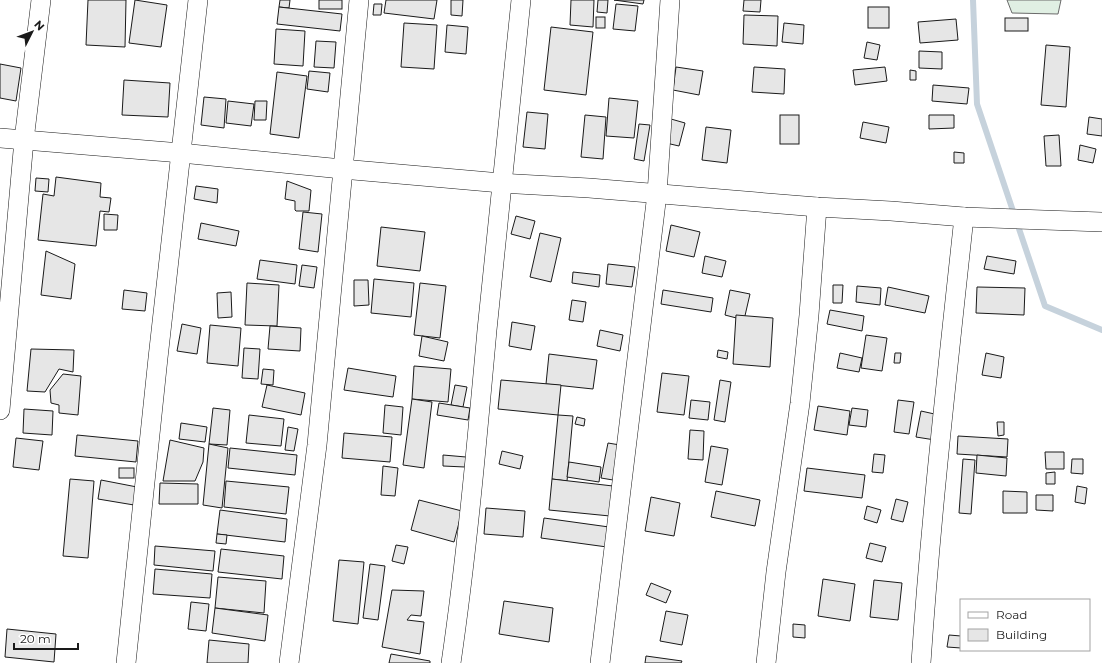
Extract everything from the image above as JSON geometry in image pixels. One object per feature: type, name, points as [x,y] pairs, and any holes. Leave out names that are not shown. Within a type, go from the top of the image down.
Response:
[{"type":"street","points":[[0,410],[24,140],[41,0]]},
{"type":"street","points":[[126,663],[198,0]]},
{"type":"street","points":[[289,663],[317,446],[359,0]]},
{"type":"street","points":[[451,663],[474,468],[501,183],[521,0]]},
{"type":"street","points":[[600,663],[657,194],[670,0]]},
{"type":"street","points":[[0,138],[181,153],[501,183],[589,188],[964,218],[1102,222]]},
{"type":"street","points":[[766,663],[776,572],[800,403],[809,315],[817,207]]},
{"type":"street","points":[[921,663],[926,585],[964,218]]},
{"type":"green space","points":[[1007,0],[1061,0],[1058,14],[1012,13]]},
{"type":"building","points":[[88,0],[126,0],[125,47],[86,45]]},
{"type":"building","points":[[135,0],[167,5],[161,47],[129,43]]},
{"type":"building","points":[[280,0],[290,0],[289,8],[279,7]]},
{"type":"building","points":[[319,0],[342,0],[342,9],[319,9]]},
{"type":"building","points":[[386,0],[437,0],[434,19],[384,13]]},
{"type":"building","points":[[451,0],[463,0],[462,16],[451,15]]},
{"type":"building","points":[[571,0],[594,0],[593,27],[570,25]]},
{"type":"building","points":[[598,0],[608,0],[607,13],[597,12]]},
{"type":"building","points":[[614,0],[644,0],[643,4]]},
{"type":"building","points":[[744,0],[761,0],[760,12],[743,11]]},
{"type":"building","points":[[374,4],[382,4],[381,15],[373,15]]},
{"type":"building","points":[[616,4],[638,6],[635,31],[613,29]]},
{"type":"building","points":[[279,7],[342,14],[340,31],[277,24]]},
{"type":"building","points":[[868,7],[889,7],[889,28],[868,28]]},
{"type":"building","points":[[744,15],[778,16],[777,46],[743,44]]},
{"type":"building","points":[[596,17],[605,17],[605,28],[596,28]]},
{"type":"building","points":[[1005,18],[1028,18],[1028,31],[1005,31]]},
{"type":"building","points":[[956,19],[958,40],[920,43],[918,22]]},
{"type":"building","points":[[404,23],[437,25],[434,69],[401,67]]},
{"type":"building","points":[[784,23],[804,25],[803,44],[782,42]]},
{"type":"building","points":[[447,25],[468,27],[466,54],[445,52]]},
{"type":"building","points":[[551,27],[593,32],[586,95],[544,90]]},
{"type":"building","points":[[276,29],[305,31],[303,66],[274,64]]},
{"type":"building","points":[[316,41],[336,42],[334,68],[314,67]]},
{"type":"building","points":[[867,42],[880,45],[877,60],[864,58]]},
{"type":"building","points":[[1046,45],[1070,47],[1066,107],[1041,105]]},
{"type":"building","points":[[919,51],[942,52],[942,69],[919,68]]},
{"type":"building","points":[[0,64],[21,68],[16,101],[0,98]]},
{"type":"building","points":[[676,67],[703,71],[699,95],[673,90]]},
{"type":"building","points":[[754,67],[785,69],[784,94],[752,92]]},
{"type":"building","points":[[885,67],[887,81],[855,85],[853,70]]},
{"type":"building","points":[[910,70],[916,71],[916,80],[910,80]]},
{"type":"building","points":[[309,71],[330,73],[328,92],[307,89]]},
{"type":"building","points":[[277,72],[307,76],[299,138],[270,134]]},
{"type":"building","points":[[124,80],[170,83],[168,117],[122,115]]},
{"type":"building","points":[[933,85],[969,88],[967,104],[932,101]]},
{"type":"building","points":[[204,97],[226,99],[224,128],[201,125]]},
{"type":"building","points":[[609,98],[638,101],[634,138],[606,136]]},
{"type":"building","points":[[228,101],[254,104],[251,126],[226,123]]},
{"type":"building","points":[[255,101],[267,101],[266,120],[254,120]]},
{"type":"building","points":[[527,112],[548,114],[545,149],[523,147]]},
{"type":"building","points":[[585,115],[606,117],[603,159],[581,157]]},
{"type":"building","points":[[780,115],[799,115],[799,144],[780,144]]},
{"type":"building","points":[[929,115],[954,115],[954,128],[929,129]]},
{"type":"building","points":[[1089,117],[1102,119],[1102,136],[1087,134]]},
{"type":"building","points":[[671,119],[685,123],[679,146],[666,143]]},
{"type":"building","points":[[863,122],[889,127],[886,143],[860,138]]},
{"type":"building","points":[[639,124],[650,125],[644,161],[634,159]]},
{"type":"building","points":[[706,127],[731,130],[727,163],[702,160]]},
{"type":"building","points":[[1059,135],[1061,166],[1046,166],[1044,136]]},
{"type":"building","points":[[1080,145],[1096,149],[1093,163],[1078,160]]},
{"type":"building","points":[[954,152],[964,153],[964,163],[954,163]]},
{"type":"building","points":[[56,177],[101,183],[100,197],[111,198],[109,212],[100,211],[96,246],[38,240],[43,194],[54,196]]},
{"type":"building","points":[[36,178],[49,179],[48,192],[35,191]]},
{"type":"building","points":[[287,181],[311,190],[309,211],[296,211],[295,201],[285,199]]},
{"type":"building","points":[[196,186],[218,189],[217,203],[194,199]]},
{"type":"building","points":[[303,212],[322,214],[318,252],[299,249]]},
{"type":"building","points":[[104,214],[118,215],[117,230],[104,230]]},
{"type":"building","points":[[516,216],[535,221],[530,239],[511,234]]},
{"type":"building","points":[[201,223],[239,231],[236,246],[198,239]]},
{"type":"building","points":[[671,225],[700,232],[694,257],[666,251]]},
{"type":"building","points":[[381,227],[425,232],[420,271],[377,266]]},
{"type":"building","points":[[540,233],[561,238],[551,282],[530,277]]},
{"type":"building","points":[[46,251],[75,264],[71,299],[41,295]]},
{"type":"building","points":[[705,256],[726,261],[722,277],[702,273]]},
{"type":"building","points":[[987,256],[1016,261],[1014,274],[984,269]]},
{"type":"building","points":[[260,260],[297,265],[295,284],[257,279]]},
{"type":"building","points":[[608,264],[635,267],[632,287],[606,284]]},
{"type":"building","points":[[302,265],[317,267],[314,288],[299,286]]},
{"type":"building","points":[[573,272],[600,275],[599,287],[572,283]]},
{"type":"building","points":[[374,279],[414,283],[411,317],[371,313]]},
{"type":"building","points":[[354,280],[368,280],[369,305],[354,306]]},
{"type":"building","points":[[247,283],[279,285],[277,326],[245,325]]},
{"type":"building","points":[[420,283],[446,286],[440,338],[414,335]]},
{"type":"building","points":[[833,285],[843,285],[842,303],[833,303]]},
{"type":"building","points":[[857,286],[881,288],[880,305],[856,302]]},
{"type":"building","points":[[888,287],[929,296],[925,313],[885,305]]},
{"type":"building","points":[[977,287],[1025,288],[1024,315],[976,313]]},
{"type":"building","points":[[124,290],[147,293],[145,311],[122,309]]},
{"type":"building","points":[[663,290],[713,298],[711,312],[661,304]]},
{"type":"building","points":[[730,290],[750,294],[744,320],[725,315]]},
{"type":"building","points":[[231,292],[232,317],[218,318],[217,293]]},
{"type":"building","points":[[572,300],[586,302],[583,322],[569,320]]},
{"type":"building","points":[[830,310],[864,316],[862,331],[827,324]]},
{"type":"building","points":[[736,315],[773,318],[770,367],[733,364]]},
{"type":"building","points":[[512,322],[535,326],[531,350],[509,346]]},
{"type":"building","points":[[182,324],[201,328],[197,354],[177,351]]},
{"type":"building","points":[[210,325],[241,328],[238,366],[207,363]]},
{"type":"building","points":[[270,326],[301,328],[300,351],[268,349]]},
{"type":"building","points":[[600,330],[623,335],[620,351],[597,346]]},
{"type":"building","points":[[866,335],[887,338],[882,371],[861,368]]},
{"type":"building","points":[[422,336],[448,342],[444,361],[419,356]]},
{"type":"building","points":[[244,348],[260,349],[258,379],[242,378]]},
{"type":"building","points":[[31,349],[74,350],[73,372],[59,369],[45,392],[27,391]]},
{"type":"building","points":[[718,350],[728,352],[727,359],[717,357]]},
{"type":"building","points":[[840,353],[862,358],[859,372],[837,368]]},
{"type":"building","points":[[895,353],[901,353],[900,363],[894,363]]},
{"type":"building","points":[[986,353],[1004,357],[1001,378],[982,375]]},
{"type":"building","points":[[549,354],[597,360],[593,389],[546,384]]},
{"type":"building","points":[[414,366],[451,369],[448,402],[412,399]]},
{"type":"building","points":[[348,368],[396,376],[393,397],[344,390]]},
{"type":"building","points":[[263,369],[274,370],[273,385],[261,384]]},
{"type":"building","points":[[662,373],[689,376],[684,415],[657,412]]},
{"type":"building","points":[[63,374],[81,376],[78,415],[59,413],[59,405],[51,403],[50,390]]},
{"type":"building","points":[[501,380],[561,385],[558,415],[498,409]]},
{"type":"building","points":[[720,380],[731,382],[725,422],[714,420]]},
{"type":"building","points":[[267,385],[305,393],[301,415],[262,407]]},
{"type":"building","points":[[455,385],[467,387],[463,407],[451,405]]},
{"type":"building","points":[[412,399],[432,402],[424,468],[403,465]]},
{"type":"building","points":[[691,400],[710,402],[708,420],[689,418]]},
{"type":"building","points":[[898,400],[914,402],[909,434],[894,432]]},
{"type":"building","points":[[439,403],[470,408],[468,420],[437,415]]},
{"type":"building","points":[[385,405],[403,407],[401,435],[383,433]]},
{"type":"building","points":[[818,406],[850,411],[847,435],[814,430]]},
{"type":"building","points":[[213,408],[230,410],[227,445],[209,444]]},
{"type":"building","points":[[852,408],[868,410],[866,427],[849,425]]},
{"type":"building","points":[[24,409],[53,411],[52,435],[23,433]]},
{"type":"building","points":[[921,411],[939,415],[935,440],[916,437]]},
{"type":"building","points":[[249,415],[284,419],[281,446],[246,443]]},
{"type":"building","points":[[558,415],[573,416],[567,481],[552,479]]},
{"type":"building","points":[[577,417],[585,419],[584,426],[575,424]]},
{"type":"building","points":[[997,422],[1004,422],[1004,435],[998,436]]},
{"type":"building","points":[[181,423],[207,427],[205,442],[179,439]]},
{"type":"building","points":[[288,427],[298,429],[294,451],[285,450]]},
{"type":"building","points":[[690,430],[704,431],[703,460],[688,459]]},
{"type":"building","points":[[344,433],[392,437],[390,462],[342,458]]},
{"type":"building","points":[[77,435],[138,441],[136,462],[75,456]]},
{"type":"building","points":[[958,436],[1008,439],[1007,457],[957,454]]},
{"type":"building","points":[[16,438],[43,441],[39,470],[13,467]]},
{"type":"building","points":[[170,440],[204,448],[203,462],[195,481],[163,481]]},
{"type":"building","points":[[608,443],[620,445],[613,480],[601,478]]},
{"type":"building","points":[[209,444],[228,448],[222,508],[203,505]]},
{"type":"building","points":[[711,446],[728,449],[722,485],[705,482]]},
{"type":"building","points":[[230,448],[297,455],[295,475],[228,468]]},
{"type":"building","points":[[502,451],[523,456],[520,469],[499,464]]},
{"type":"building","points":[[1045,452],[1064,452],[1064,469],[1046,469]]},
{"type":"building","points":[[874,454],[885,455],[883,473],[872,472]]},
{"type":"building","points":[[443,455],[466,457],[465,467],[443,466]]},
{"type":"building","points":[[977,455],[1007,458],[1006,476],[976,473]]},
{"type":"building","points":[[963,459],[975,460],[971,514],[959,513]]},
{"type":"building","points":[[1072,459],[1083,459],[1083,474],[1071,473]]},
{"type":"building","points":[[569,462],[601,467],[599,482],[567,477]]},
{"type":"building","points":[[383,466],[398,468],[395,496],[381,495]]},
{"type":"building","points":[[119,468],[134,468],[134,478],[119,478]]},
{"type":"building","points":[[807,468],[865,475],[862,498],[804,491]]},
{"type":"building","points":[[1055,472],[1055,484],[1046,484],[1046,473]]},
{"type":"building","points":[[70,479],[94,481],[88,558],[63,556]]},
{"type":"building","points":[[552,479],[613,486],[610,516],[549,510]]},
{"type":"building","points":[[101,480],[137,487],[134,505],[98,499]]},
{"type":"building","points":[[226,481],[289,487],[286,514],[224,507]]},
{"type":"building","points":[[160,483],[198,484],[198,504],[159,504]]},
{"type":"building","points":[[1077,486],[1087,488],[1085,504],[1075,502]]},
{"type":"building","points":[[716,491],[760,500],[755,526],[711,517]]},
{"type":"building","points":[[1003,491],[1027,492],[1027,513],[1003,513]]},
{"type":"building","points":[[1036,495],[1053,495],[1053,511],[1036,510]]},
{"type":"building","points":[[651,497],[680,503],[674,536],[645,531]]},
{"type":"building","points":[[896,499],[908,502],[903,522],[891,519]]},
{"type":"building","points":[[419,500],[462,511],[454,542],[411,530]]},
{"type":"building","points":[[867,506],[881,510],[877,523],[864,519]]},
{"type":"building","points":[[486,508],[525,511],[523,537],[484,534]]},
{"type":"building","points":[[220,510],[287,519],[285,542],[217,534]]},
{"type":"building","points":[[544,518],[609,527],[607,547],[541,538]]},
{"type":"building","points":[[217,534],[227,535],[226,544],[216,543]]},
{"type":"building","points":[[870,543],[886,547],[882,562],[866,558]]},
{"type":"building","points":[[396,545],[408,547],[404,564],[392,561]]},
{"type":"building","points":[[155,546],[215,551],[213,571],[154,565]]},
{"type":"building","points":[[221,549],[284,556],[282,579],[218,572]]},
{"type":"building","points":[[339,560],[364,562],[358,624],[333,621]]},
{"type":"building","points":[[370,564],[385,566],[378,620],[363,618]]},
{"type":"building","points":[[155,569],[212,574],[210,598],[153,594]]},
{"type":"building","points":[[218,577],[266,581],[264,613],[215,608]]},
{"type":"building","points":[[823,579],[855,584],[850,621],[818,616]]},
{"type":"building","points":[[874,580],[902,583],[898,620],[870,617]]},
{"type":"building","points":[[651,583],[671,591],[666,603],[646,595]]},
{"type":"building","points":[[392,590],[424,591],[421,616],[411,615],[407,620],[424,622],[420,654],[382,647]]},
{"type":"building","points":[[504,601],[553,608],[549,642],[499,634]]},
{"type":"building","points":[[191,602],[209,604],[206,631],[188,629]]},
{"type":"building","points":[[215,608],[268,615],[265,641],[212,633]]},
{"type":"building","points":[[666,611],[688,615],[682,645],[660,641]]},
{"type":"building","points":[[793,624],[805,625],[805,638],[793,637]]},
{"type":"building","points":[[7,629],[56,634],[54,662],[5,657]]},
{"type":"building","points":[[949,635],[960,636],[960,648],[947,647]]},
{"type":"building","points":[[209,640],[249,644],[248,663],[207,663]]},
{"type":"building","points":[[391,654],[430,661],[430,663],[389,663]]},
{"type":"building","points":[[646,656],[682,661],[681,663],[645,663]]},
{"type":"waterway","points":[[973,0],[977,104],[1045,306],[1102,330]]}]
